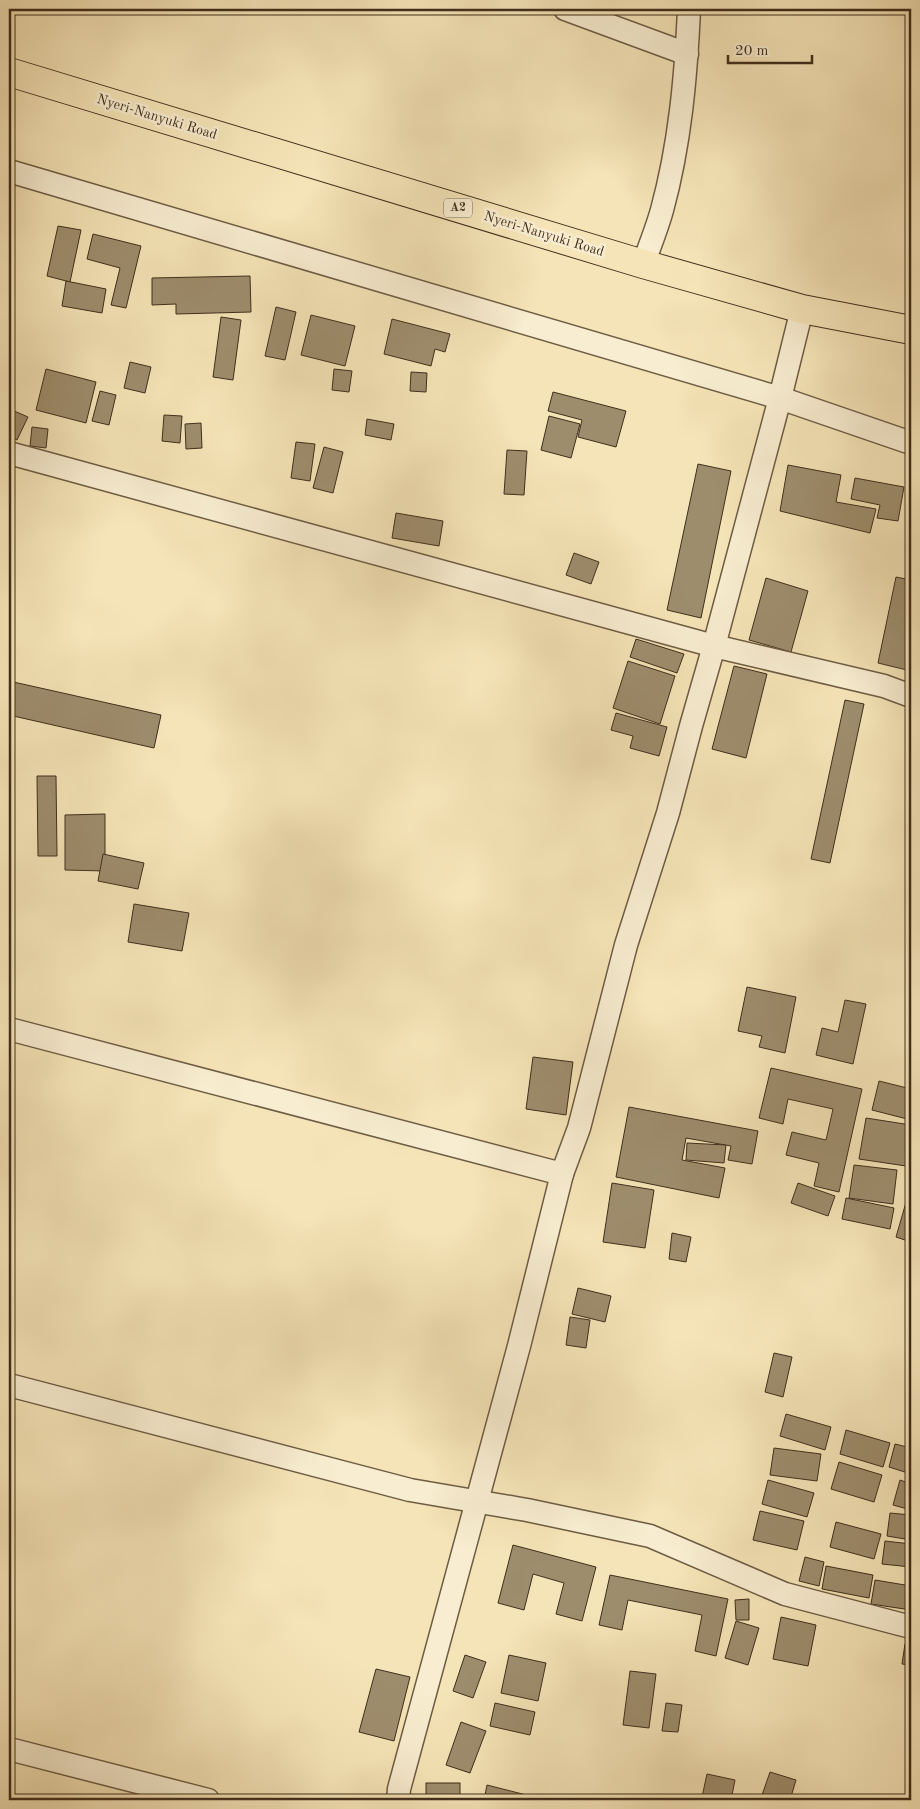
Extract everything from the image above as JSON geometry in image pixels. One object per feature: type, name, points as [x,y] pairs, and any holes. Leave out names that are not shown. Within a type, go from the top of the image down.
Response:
[{"type":"highway","name":"Nyeri-Nanyuki Road","points":[[9,72],[643,264],[802,309],[911,330]]},
{"type":"street","points":[[566,9],[687,54]]},
{"type":"street","points":[[643,264],[662,210],[676,146],[687,54],[688,9]]},
{"type":"street","points":[[9,171],[780,398],[911,443]]},
{"type":"street","points":[[398,1800],[399,1789],[418,1715],[519,1346],[562,1174],[579,1128],[626,945],[668,813],[780,398],[802,309]]},
{"type":"street","points":[[9,453],[714,646],[884,686],[911,696]]},
{"type":"street","points":[[9,1029],[562,1174]]},
{"type":"street","points":[[9,1385],[410,1490],[527,1510],[650,1536],[785,1594],[911,1627]]},
{"type":"street","points":[[9,1749],[208,1800]]},
{"type":"building","points":[[58,226],[81,230],[70,282],[47,276]]},
{"type":"building","points":[[93,234],[141,246],[126,308],[111,305],[120,268],[87,259]]},
{"type":"building","points":[[250,276],[251,312],[176,314],[176,304],[152,305],[152,278]]},
{"type":"building","points":[[66,281],[106,289],[102,313],[62,306]]},
{"type":"building","points":[[276,307],[296,312],[285,360],[265,356]]},
{"type":"building","points":[[311,315],[355,326],[345,366],[301,355]]},
{"type":"building","points":[[221,317],[241,320],[233,380],[213,377]]},
{"type":"building","points":[[392,319],[450,334],[445,352],[435,349],[431,366],[384,354]]},
{"type":"building","points":[[130,362],[151,367],[145,393],[124,388]]},
{"type":"building","points":[[46,369],[96,382],[86,423],[36,410]]},
{"type":"building","points":[[334,369],[352,371],[349,392],[332,390]]},
{"type":"building","points":[[411,372],[427,373],[426,392],[410,391]]},
{"type":"building","points":[[100,391],[116,395],[109,425],[92,421]]},
{"type":"building","points":[[553,392],[626,411],[616,447],[578,437],[582,420],[548,411]]},
{"type":"building","points":[[12,410],[28,417],[17,440],[9,436],[9,419]]},
{"type":"building","points":[[164,415],[182,416],[180,443],[162,441]]},
{"type":"building","points":[[549,416],[580,424],[571,458],[541,450]]},
{"type":"building","points":[[367,419],[394,424],[391,440],[365,435]]},
{"type":"building","points":[[201,423],[202,448],[186,449],[185,424]]},
{"type":"building","points":[[32,427],[48,429],[46,448],[30,446]]},
{"type":"building","points":[[296,442],[315,444],[310,481],[291,478]]},
{"type":"building","points":[[324,447],[343,452],[333,493],[313,488]]},
{"type":"building","points":[[507,450],[527,451],[524,495],[504,494]]},
{"type":"building","points":[[698,464],[731,471],[701,618],[667,610]]},
{"type":"building","points":[[788,465],[841,475],[836,502],[876,509],[870,533],[780,511]]},
{"type":"building","points":[[855,478],[904,487],[898,521],[877,518],[880,505],[851,499]]},
{"type":"building","points":[[396,513],[443,521],[439,546],[392,538]]},
{"type":"building","points":[[574,553],[599,562],[591,584],[566,575]]},
{"type":"building","points":[[896,577],[911,580],[911,671],[878,663]]},
{"type":"building","points":[[766,578],[808,591],[791,652],[749,640]]},
{"type":"building","points":[[636,639],[684,654],[677,673],[630,657]]},
{"type":"building","points":[[628,661],[675,676],[660,724],[613,708]]},
{"type":"building","points":[[734,666],[767,674],[746,758],[712,749]]},
{"type":"building","points":[[9,681],[161,715],[154,748],[9,715]]},
{"type":"building","points":[[845,700],[864,704],[830,863],[811,859]]},
{"type":"building","points":[[616,713],[667,727],[659,756],[630,748],[633,736],[611,730]]},
{"type":"building","points":[[37,776],[56,776],[57,856],[38,856]]},
{"type":"building","points":[[105,814],[105,871],[65,870],[65,815]]},
{"type":"building","points":[[103,854],[144,863],[138,889],[98,881]]},
{"type":"building","points":[[134,904],[189,913],[182,951],[128,942]]},
{"type":"building","points":[[747,987],[796,997],[785,1053],[759,1047],[762,1036],[738,1031]]},
{"type":"building","points":[[845,1000],[866,1004],[853,1064],[816,1055],[822,1028],[838,1032]]},
{"type":"building","points":[[533,1057],[573,1062],[566,1115],[526,1109]]},
{"type":"building","points":[[771,1068],[862,1089],[839,1192],[814,1186],[819,1163],[786,1155],[792,1132],[826,1140],[833,1109],[788,1099],[783,1124],[759,1118]]},
{"type":"building","points":[[879,1081],[911,1089],[911,1120],[872,1110]]},
{"type":"building","points":[[629,1107],[758,1131],[752,1164],[728,1160],[731,1146],[686,1138],[682,1160],[725,1168],[719,1198],[616,1177]]},
{"type":"building","points":[[866,1118],[911,1125],[906,1166],[859,1159]]},
{"type":"building","points":[[687,1143],[726,1145],[724,1163],[686,1160]]},
{"type":"building","points":[[854,1165],[897,1170],[893,1204],[849,1198]]},
{"type":"building","points":[[612,1183],[654,1190],[645,1248],[603,1242]]},
{"type":"building","points":[[798,1183],[835,1196],[828,1216],[791,1203]]},
{"type":"building","points":[[911,1185],[911,1242],[896,1237]]},
{"type":"building","points":[[846,1198],[894,1208],[890,1229],[842,1219]]},
{"type":"building","points":[[672,1233],[691,1237],[686,1262],[669,1259]]},
{"type":"building","points":[[578,1288],[611,1296],[605,1322],[572,1314]]},
{"type":"building","points":[[570,1317],[590,1320],[586,1348],[566,1345]]},
{"type":"building","points":[[774,1353],[792,1357],[783,1397],[765,1392]]},
{"type":"building","points":[[786,1414],[831,1427],[825,1450],[780,1436]]},
{"type":"building","points":[[846,1430],[890,1443],[883,1467],[840,1454]]},
{"type":"building","points":[[895,1444],[911,1448],[911,1474],[889,1467]]},
{"type":"building","points":[[774,1448],[821,1454],[817,1481],[770,1475]]},
{"type":"building","points":[[839,1462],[882,1475],[874,1502],[831,1489]]},
{"type":"building","points":[[768,1480],[814,1493],[807,1517],[762,1504]]},
{"type":"building","points":[[900,1480],[911,1484],[911,1510],[893,1505]]},
{"type":"building","points":[[760,1511],[804,1521],[797,1550],[753,1540]]},
{"type":"building","points":[[890,1513],[911,1515],[911,1540],[887,1536]]},
{"type":"building","points":[[836,1522],[881,1534],[874,1559],[830,1547]]},
{"type":"building","points":[[885,1541],[911,1544],[911,1567],[882,1564]]},
{"type":"building","points":[[513,1545],[596,1567],[582,1621],[556,1614],[564,1583],[533,1574],[524,1610],[498,1603]]},
{"type":"building","points":[[805,1557],[824,1562],[819,1586],[799,1581]]},
{"type":"building","points":[[826,1566],[873,1575],[869,1598],[822,1589]]},
{"type":"building","points":[[610,1575],[728,1599],[716,1656],[695,1651],[702,1615],[628,1600],[622,1630],[599,1625]]},
{"type":"building","points":[[875,1580],[911,1586],[911,1610],[871,1604]]},
{"type":"building","points":[[749,1599],[749,1620],[736,1620],[735,1600]]},
{"type":"building","points":[[781,1617],[816,1625],[808,1666],[773,1659]]},
{"type":"building","points":[[736,1621],[759,1628],[748,1665],[725,1658]]},
{"type":"building","points":[[905,1644],[911,1645],[911,1665],[902,1664]]},
{"type":"building","points":[[465,1655],[486,1662],[473,1698],[453,1691]]},
{"type":"building","points":[[509,1655],[546,1663],[538,1701],[501,1693]]},
{"type":"building","points":[[376,1669],[410,1677],[394,1741],[359,1732]]},
{"type":"building","points":[[630,1671],[656,1674],[649,1728],[623,1725]]},
{"type":"building","points":[[495,1703],[535,1712],[530,1735],[490,1726]]},
{"type":"building","points":[[666,1703],[682,1705],[678,1732],[662,1731]]},
{"type":"building","points":[[461,1722],[486,1731],[470,1773],[446,1765]]},
{"type":"building","points":[[770,1772],[796,1780],[790,1800],[761,1798]]},
{"type":"building","points":[[707,1774],[735,1780],[731,1800],[702,1797]]},
{"type":"building","points":[[426,1783],[460,1783],[460,1800],[426,1800]]},
{"type":"building","points":[[487,1785],[546,1800],[484,1800]]}]
